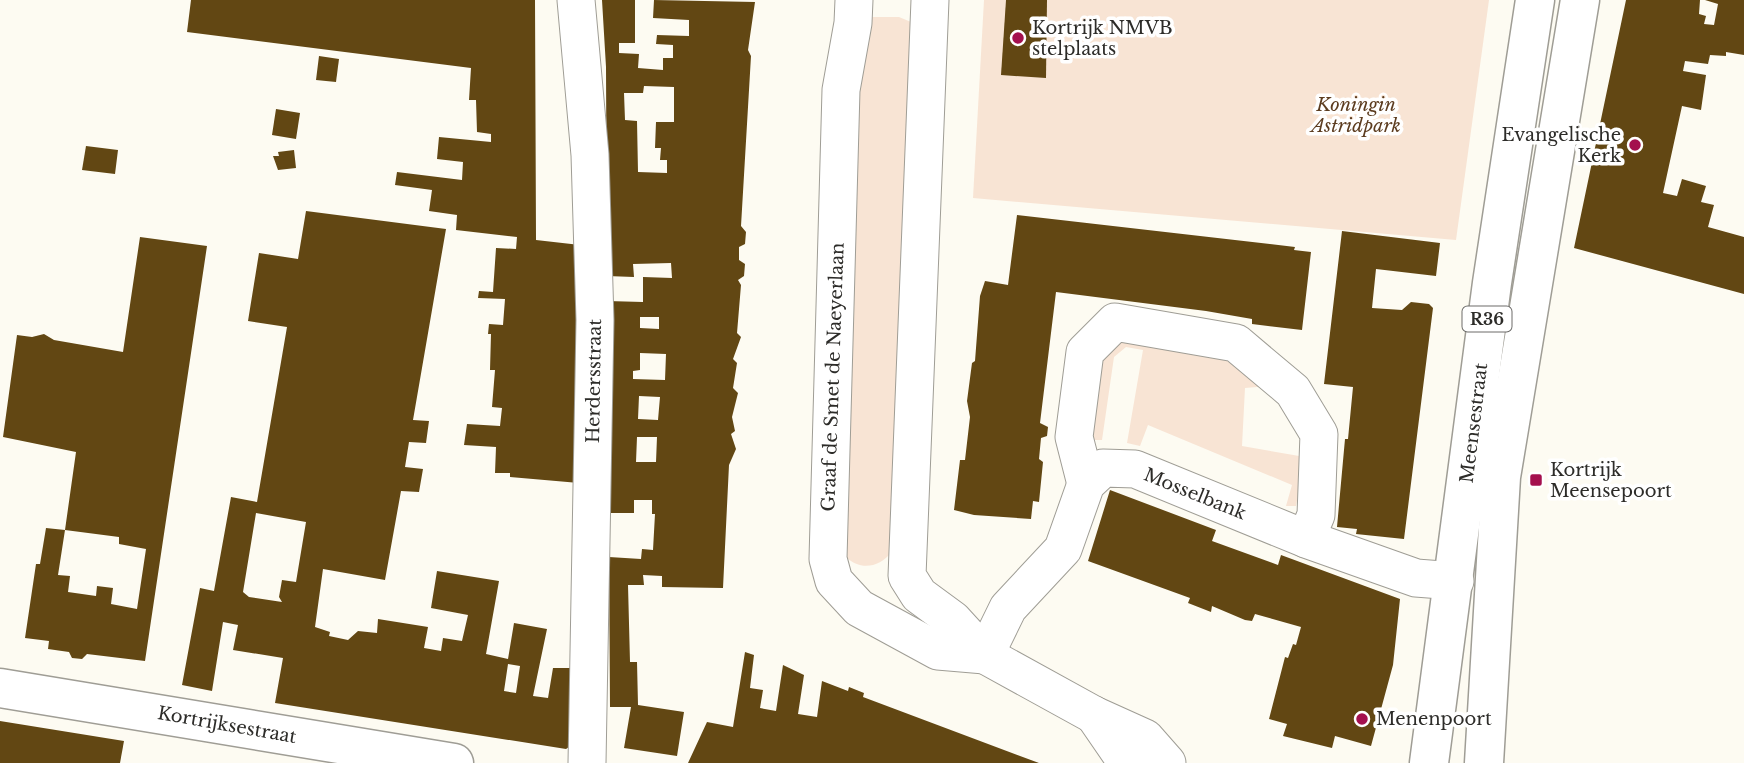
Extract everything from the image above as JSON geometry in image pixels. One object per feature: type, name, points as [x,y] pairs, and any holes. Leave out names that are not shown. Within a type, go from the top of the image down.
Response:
[{"type":"main road","name":"Meensestraat","points":[[1429,763],[1492,283],[1535,0]]},
{"type":"main road","name":"Meensestraat","points":[[1484,763],[1501,477],[1580,0]]},
{"type":"main road","name":"Kortrijksestraat","points":[[0,688],[454,763]]},
{"type":"street","name":"Herdersstraat","points":[[576,0],[590,155],[595,320],[587,763]]},
{"type":"street","name":"Graaf de Smet de Naeyerlaan","points":[[854,0],[853,23],[841,90],[828,559],[834,581],[859,608],[938,651],[985,655]]},
{"type":"street","name":"Graaf de Smet de Naeyerlaan","points":[[929,0],[906,576],[919,595],[953,620],[985,655],[1094,715],[1144,738],[1167,763]]},
{"type":"street","points":[[985,655],[1008,608],[1063,550],[1086,484],[1074,437],[1085,352],[1115,322],[1236,343],[1293,391],[1320,434],[1316,515],[1306,539]]},
{"type":"street","name":"Mosselbank","points":[[1086,484],[1104,468],[1135,469],[1306,539],[1416,578],[1455,581]]},
{"type":"street","name":"Graaf de Smet de Naeyerlaan","points":[[1094,715],[1127,763]]},
{"type":"green space","name":"Koningin Astridpark","points":[[984,0],[1489,0],[1456,240],[973,198]]},
{"type":"green space","points":[[868,17],[899,17],[911,22],[892,552],[876,564],[863,566],[845,556],[856,36]]},
{"type":"green space","points":[[1110,339],[1248,359],[1269,386],[1245,388],[1242,446],[1305,457],[1296,506],[1286,506],[1292,485],[1148,425],[1140,446],[1127,443],[1143,350],[1126,347],[1114,357],[1102,440],[1090,440],[1100,357]]},
{"type":"building","points":[[191,0],[535,0],[536,240],[580,245],[579,483],[510,477],[510,473],[495,473],[496,447],[464,445],[467,424],[500,426],[502,408],[492,407],[495,370],[490,370],[491,334],[488,334],[489,324],[503,325],[505,299],[478,298],[479,291],[493,292],[496,248],[516,249],[517,237],[456,230],[457,215],[429,211],[432,190],[395,185],[397,172],[462,180],[463,162],[437,159],[439,137],[491,142],[491,134],[477,132],[476,100],[469,100],[471,68],[187,32]]},
{"type":"building","points":[[602,0],[635,0],[635,43],[619,43],[619,53],[639,54],[638,68],[663,70],[663,58],[673,58],[673,45],[656,44],[657,35],[689,36],[689,20],[653,18],[654,0],[755,2],[748,50],[751,56],[741,226],[746,232],[745,244],[739,247],[739,260],[745,264],[744,276],[738,280],[741,285],[737,333],[741,337],[733,359],[737,363],[733,388],[738,393],[732,417],[735,431],[731,434],[736,449],[729,465],[723,588],[662,587],[662,576],[643,575],[644,585],[628,585],[630,662],[637,662],[638,705],[684,712],[677,756],[624,748],[631,707],[610,707],[609,557],[641,559],[642,549],[653,550],[655,514],[652,514],[652,500],[634,500],[634,513],[608,513],[607,301],[643,302],[643,277],[672,278],[671,263],[633,264],[634,277],[607,276],[606,67]],"holes":[[[644,86],[674,87],[674,122],[656,122],[655,148],[661,148],[660,160],[667,160],[667,173],[638,172],[637,121],[625,120],[624,93],[643,93]],[[640,317],[659,317],[659,329],[640,328]],[[640,353],[666,354],[665,380],[633,379],[633,371],[640,370]],[[639,396],[660,397],[658,420],[638,419]],[[637,437],[657,437],[656,462],[636,462]]]},
{"type":"building","points":[[1006,0],[1047,0],[1046,78],[1001,75]]},
{"type":"building","name":"Evangelische Kerk","points":[[1626,0],[1700,0],[1699,14],[1706,16],[1704,24],[1714,25],[1718,4],[1705,0],[1744,0],[1744,55],[1726,52],[1726,56],[1710,55],[1708,64],[1685,61],[1683,71],[1706,75],[1701,110],[1682,106],[1663,193],[1677,196],[1682,179],[1706,186],[1701,202],[1714,205],[1708,227],[1744,237],[1744,294],[1574,248]]},
{"type":"building","points":[[319,56],[339,59],[336,82],[316,80]]},
{"type":"building","points":[[276,109],[300,113],[296,139],[272,135]]},
{"type":"building","points":[[86,146],[118,150],[115,174],[82,170]]},
{"type":"building","points":[[294,150],[296,168],[278,170],[273,156],[279,156],[278,152]]},
{"type":"building","points":[[306,211],[446,229],[413,420],[429,421],[426,443],[409,442],[405,467],[423,469],[419,492],[401,491],[385,580],[323,569],[315,627],[330,632],[329,636],[348,640],[358,631],[377,633],[378,619],[428,627],[424,648],[441,651],[443,638],[462,641],[468,615],[431,608],[437,571],[499,581],[486,654],[508,659],[514,623],[547,629],[533,696],[548,698],[553,668],[577,668],[576,742],[566,749],[275,703],[283,658],[233,650],[238,625],[223,622],[212,691],[182,685],[200,588],[214,591],[231,497],[257,502],[287,327],[248,321],[259,253],[298,259]],"holes":[[[256,513],[306,522],[296,582],[282,580],[279,597],[282,602],[249,597],[243,592]],[[508,664],[520,666],[516,693],[504,691]]]},
{"type":"building","points":[[1017,215],[1295,247],[1294,250],[1311,252],[1302,330],[1252,324],[1252,319],[1206,311],[1056,292],[1040,423],[1048,427],[1047,436],[1041,438],[1039,459],[1043,462],[1039,502],[1033,501],[1031,519],[974,515],[954,510],[960,460],[965,460],[970,417],[967,401],[972,363],[975,361],[980,296],[985,281],[1008,285]]},
{"type":"building","points":[[1342,231],[1440,243],[1436,276],[1376,269],[1372,308],[1402,310],[1411,302],[1429,304],[1433,308],[1404,539],[1356,534],[1357,529],[1337,527],[1353,387],[1324,384]]},
{"type":"building","points":[[140,237],[207,246],[145,661],[87,654],[82,659],[72,658],[69,652],[48,649],[49,641],[25,638],[36,564],[40,564],[46,528],[65,530],[76,452],[3,437],[17,335],[32,337],[44,334],[54,340],[123,352]],"holes":[[[65,530],[119,537],[119,544],[146,549],[137,609],[111,604],[113,588],[97,586],[96,596],[68,592],[70,576],[58,575]]]},
{"type":"building","points":[[1110,490],[1216,530],[1212,541],[1278,565],[1281,555],[1400,599],[1393,665],[1371,746],[1335,736],[1332,748],[1283,736],[1287,724],[1269,719],[1285,657],[1288,658],[1293,644],[1296,645],[1301,627],[1255,614],[1252,621],[1245,620],[1212,606],[1211,612],[1188,603],[1190,598],[1088,561]]},
{"type":"building","points":[[745,652],[754,655],[750,688],[763,690],[760,708],[776,711],[783,665],[804,675],[798,714],[817,717],[822,681],[848,691],[849,687],[864,693],[863,697],[1039,763],[688,763],[707,722],[733,727]]},
{"type":"building","points":[[0,721],[124,741],[120,763],[0,763]]},
{"type":"place","name":"Kortrijk NMVB stelplaats","points":[[1018,38]]},
{"type":"place","name":"Evangelische Kerk","points":[[1635,145]]},
{"type":"place","name":"Kortrijk Meensepoort","points":[[1536,480]]},
{"type":"place","name":"Menenpoort","points":[[1362,719]]}]
